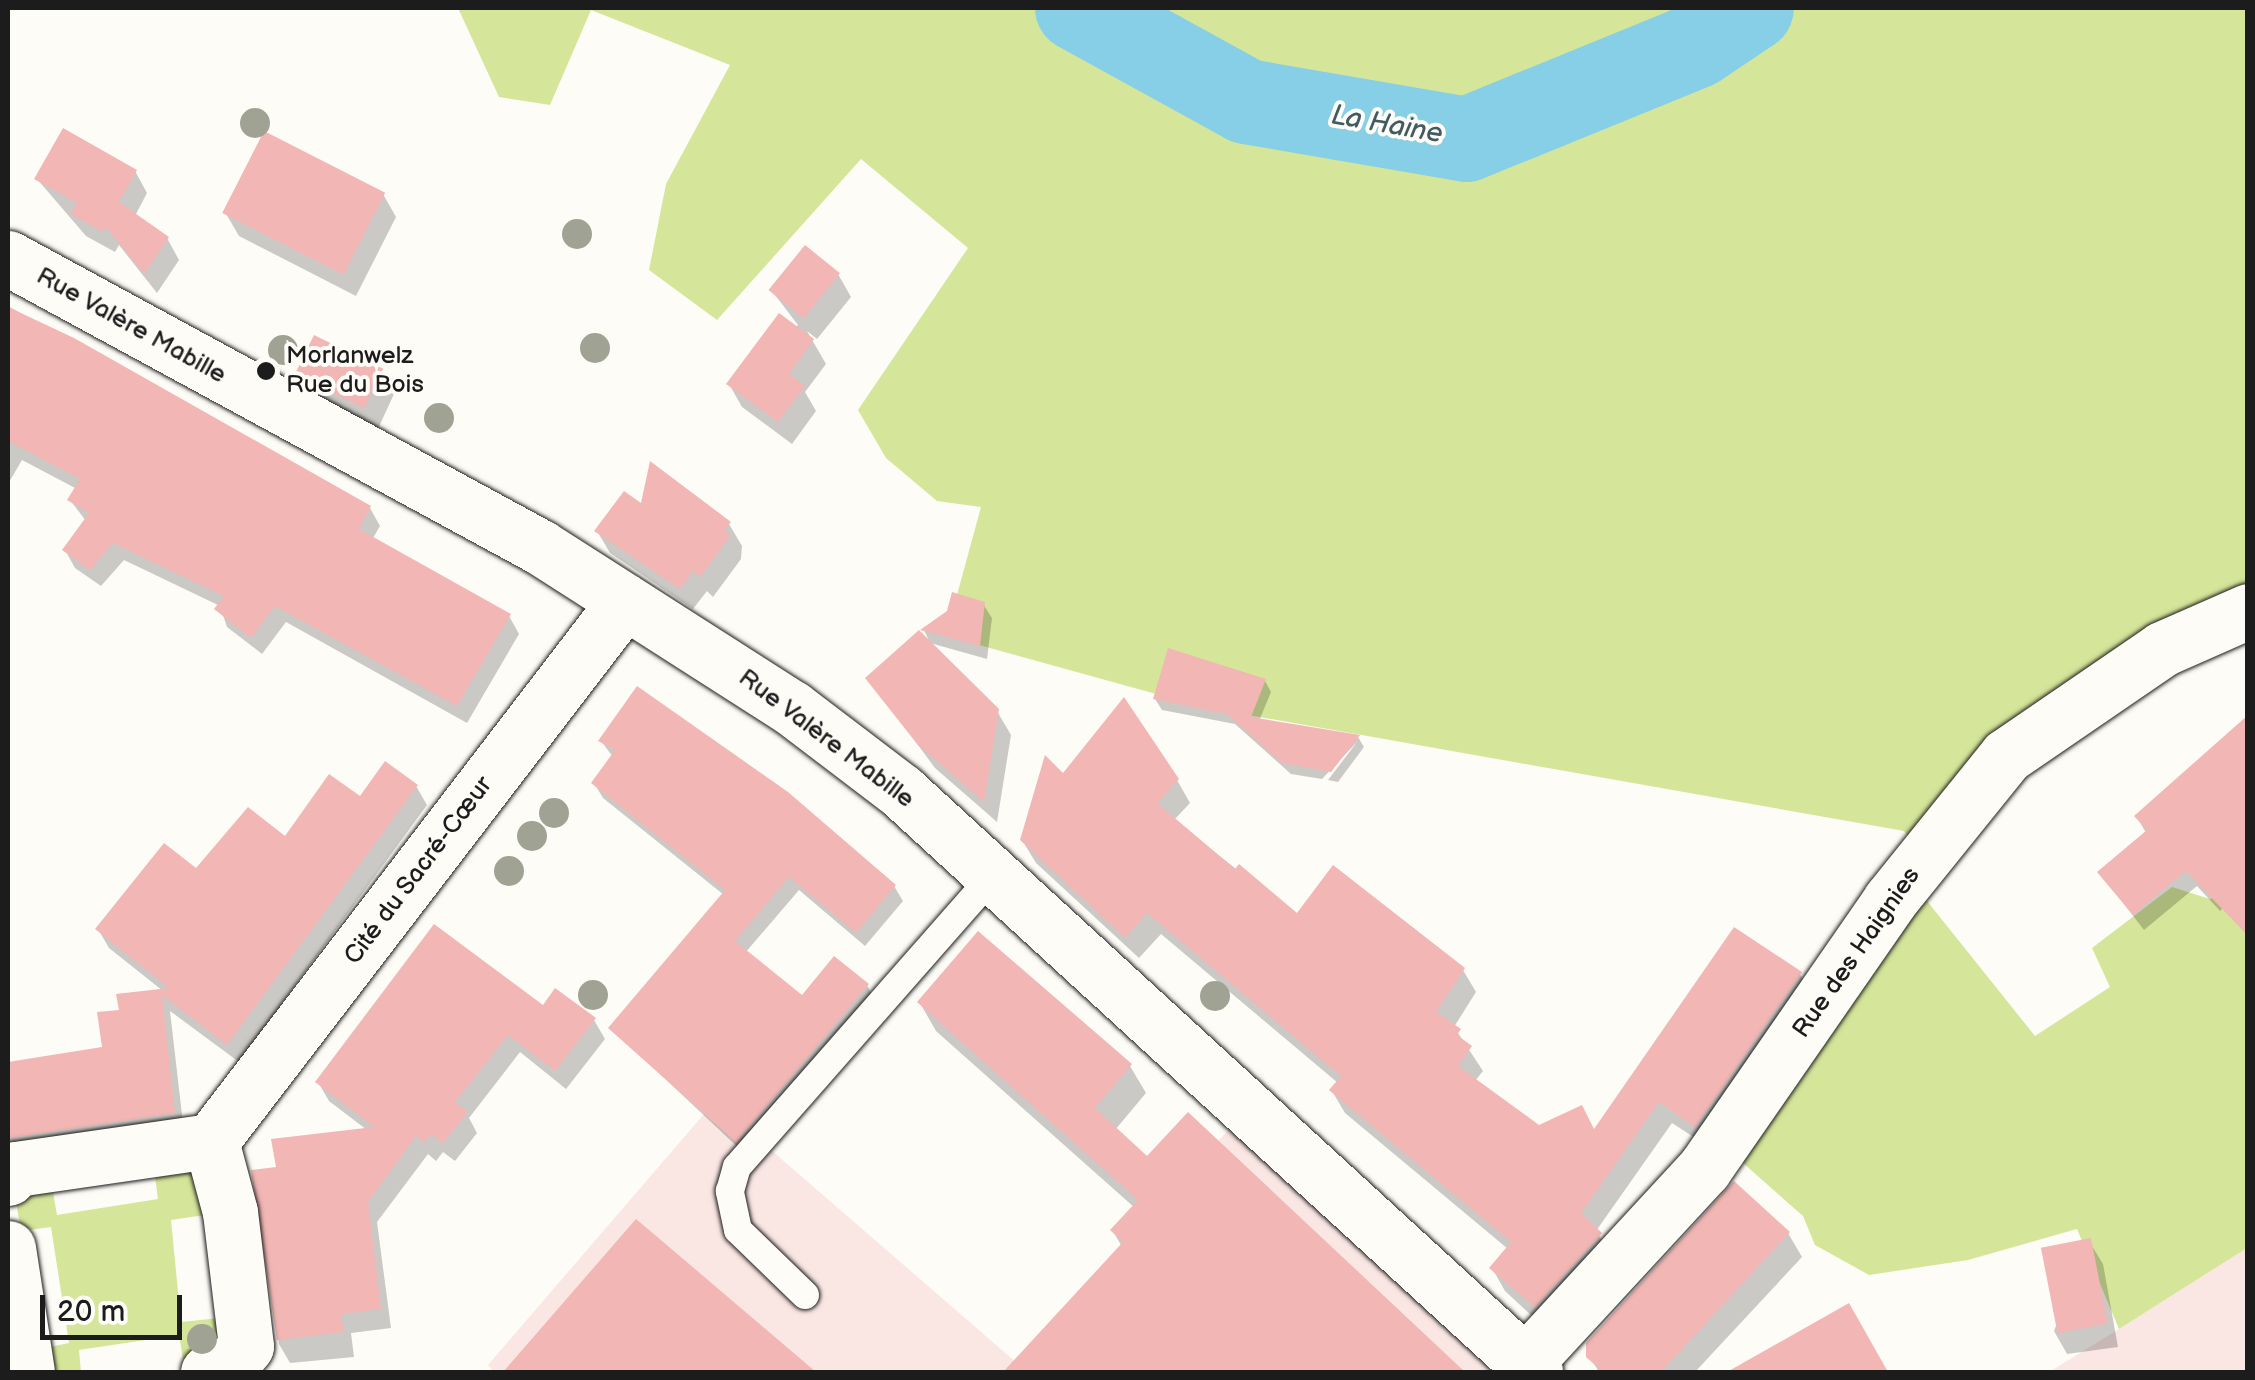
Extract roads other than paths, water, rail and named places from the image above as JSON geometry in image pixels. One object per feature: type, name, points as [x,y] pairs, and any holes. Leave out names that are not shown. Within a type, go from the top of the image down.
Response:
[{"type":"street","name":"Rue Valère Mabille","points":[[8,258],[540,547],[807,719],[901,791],[1530,1368]]},
{"type":"street","name":"Cité du Sacré-Cœur","points":[[211,1141],[625,600]]},
{"type":"street","name":"Rue des Haignies","points":[[1530,1368],[1704,1169],[1890,900],[2006,756],[2162,650],[2248,611]]},
{"type":"street","points":[[8,1178],[16,1169],[211,1141],[230,1212],[246,1346],[226,1370],[208,1372]]},
{"type":"street","points":[[8,1248],[28,1372]]},
{"type":"lane","points":[[805,1295],[738,1230],[730,1191],[737,1167],[993,876]]},
{"type":"waterway","name":"La Haine","points":[[1077,8],[1246,101],[1466,139],[1696,45],[1751,8]]},
{"type":"place","name":"Morlanwelz Rue du Bois","points":[[266,371]]}]
